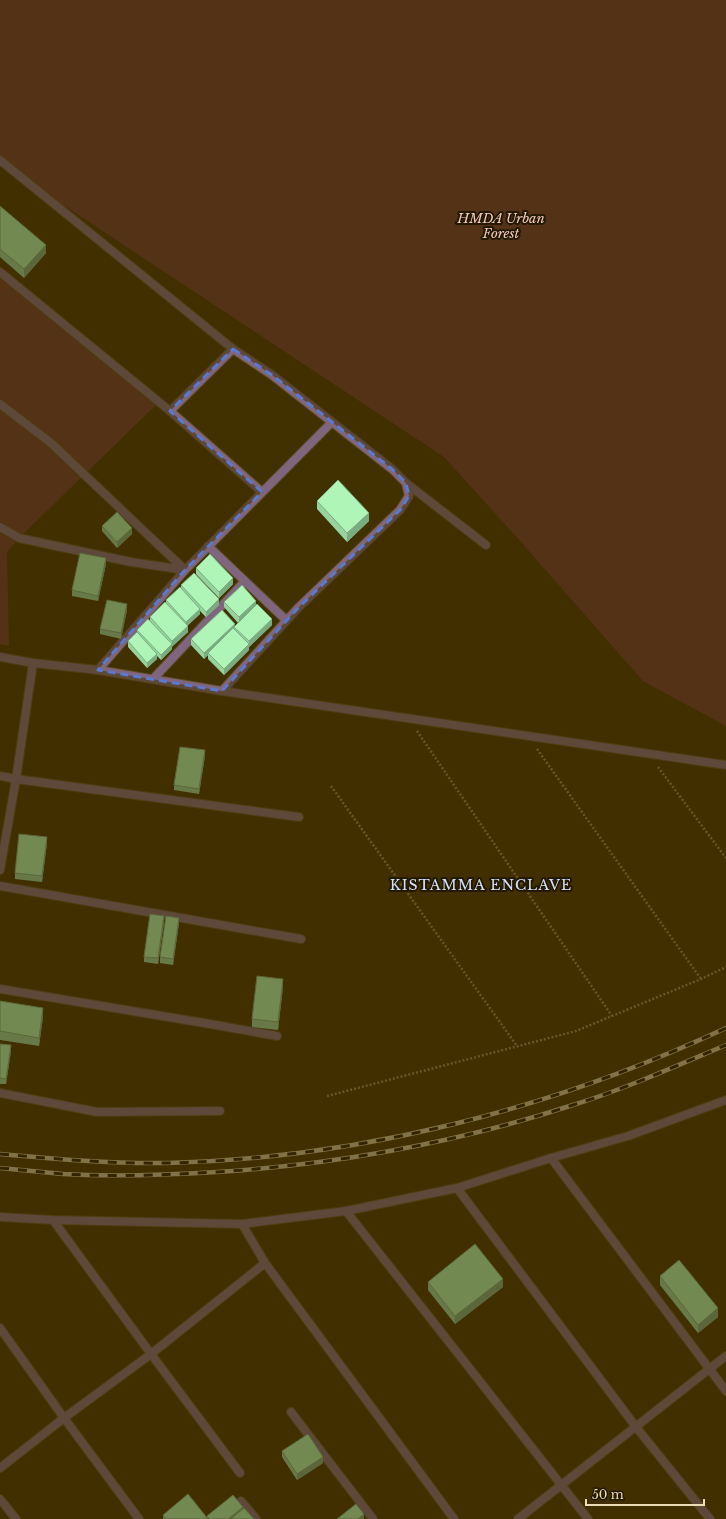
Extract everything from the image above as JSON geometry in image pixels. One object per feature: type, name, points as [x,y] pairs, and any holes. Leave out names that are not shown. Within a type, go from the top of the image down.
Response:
[{"type":"street","points":[[0,160],[233,349],[272,375],[392,469],[406,483],[486,545]]},
{"type":"street","points":[[0,272],[170,411],[262,492]]},
{"type":"street","points":[[170,411],[233,349]]},
{"type":"street","points":[[0,404],[51,443],[185,570]]},
{"type":"street","points":[[98,670],[185,570],[332,422]]},
{"type":"street","points":[[222,691],[286,620],[400,510],[409,496],[406,483]]},
{"type":"street","points":[[0,527],[19,538],[131,562],[185,570]]},
{"type":"street","points":[[208,546],[286,620]]},
{"type":"street","points":[[152,679],[245,581]]},
{"type":"street","points":[[0,657],[33,663],[98,670],[222,691],[726,765]]},
{"type":"street","points":[[0,870],[16,779],[33,663]]},
{"type":"street","points":[[0,776],[299,817]]},
{"type":"street","points":[[0,886],[301,939]]},
{"type":"street","points":[[0,989],[277,1036]]},
{"type":"street","points":[[0,1093],[97,1112],[220,1111]]},
{"type":"street","points":[[0,1216],[53,1220],[242,1224],[346,1211],[457,1188],[551,1158],[628,1136],[726,1100]]},
{"type":"street","points":[[551,1158],[726,1391]]},
{"type":"street","points":[[457,1188],[636,1427],[710,1519]]},
{"type":"street","points":[[346,1211],[588,1519]]},
{"type":"street","points":[[53,1220],[240,1472]]},
{"type":"street","points":[[242,1224],[265,1263],[454,1519]]},
{"type":"street","points":[[0,1468],[64,1418],[151,1354],[265,1263]]},
{"type":"street","points":[[0,1328],[64,1418],[139,1519]]},
{"type":"street","points":[[518,1519],[726,1356]]},
{"type":"street","points":[[291,1412],[373,1519]]},
{"type":"street","points":[[0,1499],[16,1519]]},
{"type":"street","points":[[241,1501],[256,1519]]},
{"type":"path","points":[[409,718],[612,1016]]},
{"type":"path","points":[[528,737],[701,979]]},
{"type":"path","points":[[648,753],[726,858]]},
{"type":"path","points":[[331,786],[517,1046]]},
{"type":"path","points":[[327,1096],[576,1031],[701,979],[726,967]]},
{"type":"highlighted area","points":[[233,349],[272,375],[392,469],[406,483],[409,496],[400,510],[298,608],[222,691],[98,670],[185,570],[262,492],[170,411]]},
{"type":"green space","name":"HMDA Urban Forest","points":[[0,0],[726,0],[726,726],[643,681],[444,457],[0,163]]},
{"type":"green space","points":[[0,278],[156,405],[19,538],[7,552],[9,646],[0,644]]},
{"type":"building","points":[[0,206],[46,245],[24,269],[0,249]]},
{"type":"building","points":[[338,480],[369,513],[347,533],[317,501]]},
{"type":"building","points":[[117,512],[132,528],[117,542],[102,526]]},
{"type":"building","points":[[80,553],[106,558],[98,596],[72,590]]},
{"type":"building","points":[[210,554],[233,578],[219,592],[196,568]]},
{"type":"building","points":[[194,573],[219,599],[206,612],[181,585]]},
{"type":"building","points":[[242,585],[256,601],[239,617],[224,602]]},
{"type":"building","points":[[180,587],[200,609],[186,622],[166,600]]},
{"type":"building","points":[[107,600],[127,604],[121,633],[100,629]]},
{"type":"building","points":[[165,602],[188,626],[172,641],[150,617]]},
{"type":"building","points":[[257,604],[272,619],[249,641],[234,627]]},
{"type":"building","points":[[222,610],[235,624],[204,653],[191,639]]},
{"type":"building","points":[[148,619],[172,644],[161,655],[137,630]]},
{"type":"building","points":[[233,628],[249,644],[224,669],[208,653]]},
{"type":"building","points":[[137,632],[157,654],[147,663],[128,641]]},
{"type":"building","points":[[180,747],[205,750],[199,789],[174,785]]},
{"type":"building","points":[[19,834],[47,837],[42,876],[15,873]]},
{"type":"building","points":[[150,914],[164,916],[158,958],[144,957]]},
{"type":"building","points":[[166,916],[179,918],[173,959],[160,957]]},
{"type":"building","points":[[257,976],[283,979],[278,1022],[252,1019]]},
{"type":"building","points":[[0,1001],[43,1008],[39,1038],[0,1031]]},
{"type":"building","points":[[0,1044],[11,1045],[6,1079],[0,1078]]},
{"type":"building","points":[[475,1244],[503,1279],[455,1316],[428,1282]]},
{"type":"building","points":[[679,1260],[718,1308],[698,1325],[660,1276]]},
{"type":"building","points":[[308,1434],[323,1457],[297,1474],[282,1451]]},
{"type":"building","points":[[188,1494],[208,1519],[166,1519],[163,1515]]},
{"type":"building","points":[[233,1495],[243,1507],[228,1519],[209,1519],[207,1516]]},
{"type":"building","points":[[356,1504],[364,1514],[358,1519],[337,1519]]},
{"type":"building","points":[[244,1508],[254,1519],[231,1519]]},
{"type":"railway","points":[[0,1154],[105,1162],[168,1163],[240,1159],[312,1151],[383,1139],[454,1124],[524,1105],[593,1083],[660,1057],[726,1028]]},
{"type":"railway","points":[[0,1168],[82,1175],[159,1175],[217,1172],[308,1164],[397,1150],[485,1130],[573,1105],[612,1092],[726,1045]]},
{"type":"district","name":"KISTAMMA ENCLAVE","points":[[481,885]]}]
